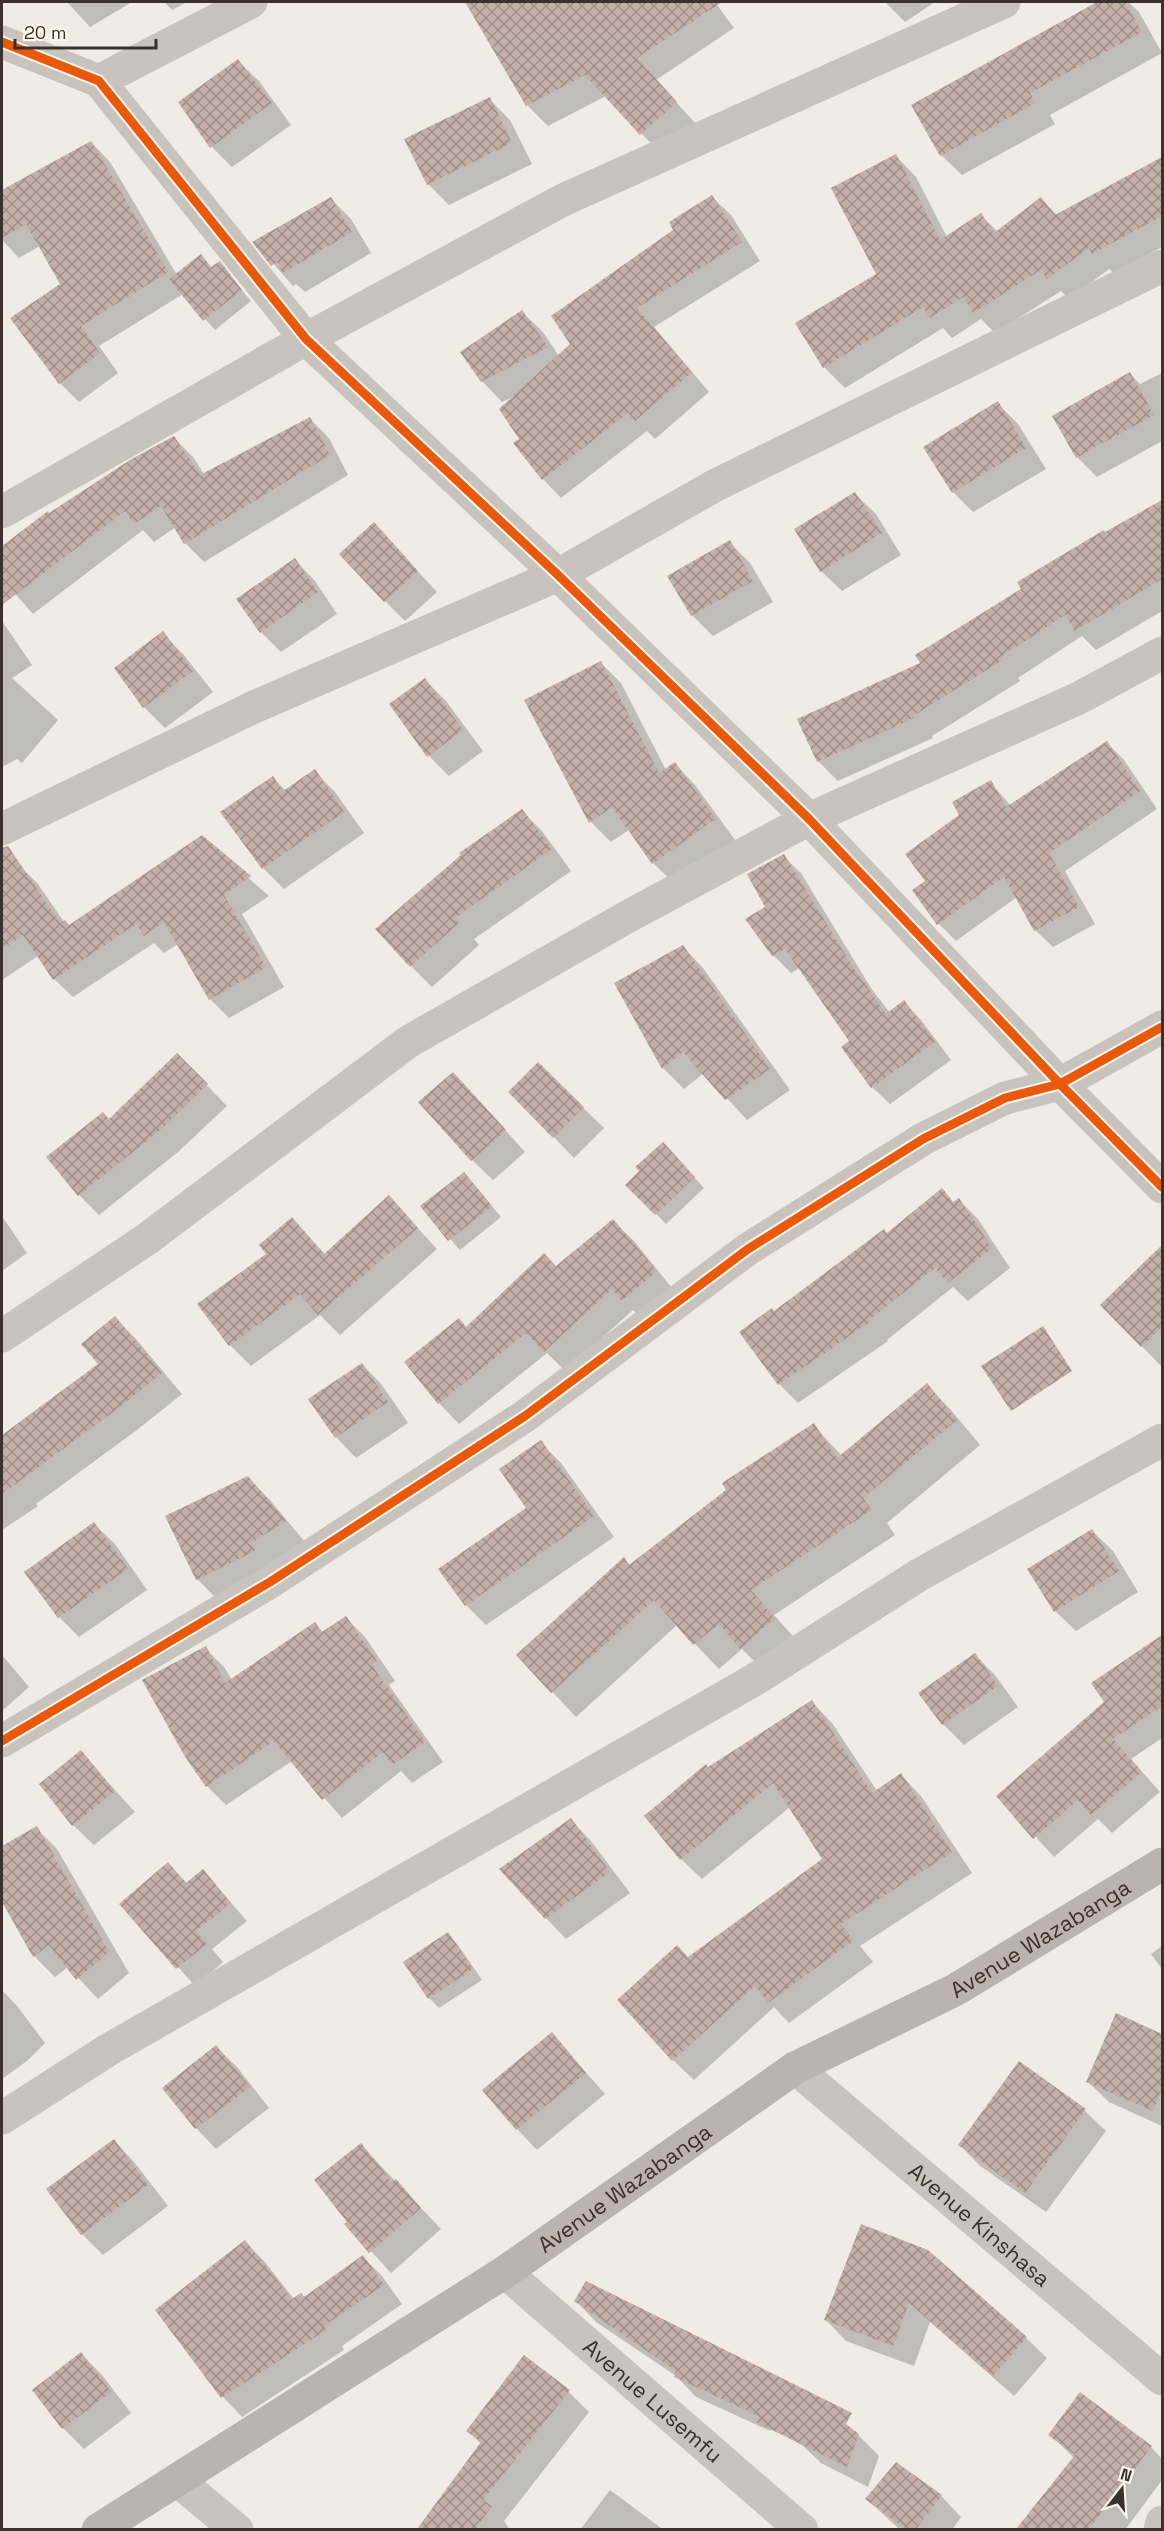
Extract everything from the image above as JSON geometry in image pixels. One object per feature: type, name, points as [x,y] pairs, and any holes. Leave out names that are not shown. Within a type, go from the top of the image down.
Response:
[{"type":"main road","name":"Avenue Wazabanga","points":[[98,2529],[505,2272],[795,2068],[955,1990],[1162,1864]]},
{"type":"street","points":[[99,81],[251,2]]},
{"type":"street","points":[[2,512],[306,339],[562,200],[1004,2]]},
{"type":"street","points":[[2,42],[99,81],[306,339],[558,575],[809,819],[1060,1084],[1162,1187]]},
{"type":"street","points":[[2,829],[254,707],[558,575],[714,486],[1162,266]]},
{"type":"street","points":[[2,1336],[147,1239],[408,1042],[627,917],[809,819],[1079,698],[1162,653]]},
{"type":"street","points":[[2,1742],[270,1582],[525,1416],[748,1249],[914,1146],[1005,1098],[1060,1084],[1162,1028]]},
{"type":"street","points":[[2,2118],[108,2050],[754,1680],[919,1575],[1162,1440]]},
{"type":"street","name":"Avenue Kinshasa","points":[[795,2068],[1162,2379]]},
{"type":"street","name":"Avenue Lusemfu","points":[[505,2272],[802,2529]]},
{"type":"street","points":[[177,2480],[237,2529]]},
{"type":"street","points":[[1160,2529],[1162,2522]]},
{"type":"building","points":[[465,2],[722,2],[637,58],[677,102],[640,135],[585,75],[526,106]]},
{"type":"building","points":[[1097,2],[1125,2],[1142,32],[1030,93],[1035,103],[940,156],[911,105]]},
{"type":"building","points":[[238,59],[272,103],[210,148],[178,102]]},
{"type":"building","points":[[490,97],[512,143],[427,185],[404,139]]},
{"type":"building","points":[[91,141],[168,272],[81,326],[100,353],[59,384],[10,318],[60,284],[26,224],[2,238],[2,190]]},
{"type":"building","points":[[896,154],[940,240],[981,213],[994,233],[1041,197],[1055,215],[1162,157],[1162,216],[1092,254],[1089,248],[1047,279],[1041,270],[973,313],[963,297],[930,318],[923,307],[823,368],[795,323],[876,274],[831,188]]},
{"type":"building","points":[[712,195],[742,242],[637,308],[692,372],[635,421],[628,413],[542,480],[513,443],[519,439],[499,409],[570,344],[551,316],[673,230],[669,222]]},
{"type":"building","points":[[331,197],[352,232],[283,273],[277,262],[271,266],[252,242]]},
{"type":"building","points":[[201,254],[211,267],[220,261],[242,290],[203,321],[169,279]]},
{"type":"building","points":[[522,310],[548,347],[481,382],[460,352]]},
{"type":"building","points":[[1130,372],[1154,415],[1076,458],[1052,416]]},
{"type":"building","points":[[998,401],[1026,448],[952,493],[923,447]]},
{"type":"building","points":[[310,417],[330,455],[184,544],[161,506],[134,524],[125,511],[2,605],[2,546],[48,511],[49,513],[130,460],[174,436],[200,475]]},
{"type":"building","points":[[855,492],[882,533],[820,572],[794,529]]},
{"type":"building","points":[[1162,500],[1162,579],[1075,631],[1065,615],[999,658],[1001,661],[913,716],[914,718],[817,762],[797,719],[920,663],[915,655],[1021,589],[1017,582],[1104,530],[1105,532]]},
{"type":"building","points":[[374,522],[418,571],[384,602],[339,554]]},
{"type":"building","points":[[730,540],[753,581],[691,616],[667,576]]},
{"type":"building","points":[[295,558],[318,592],[260,633],[236,599]]},
{"type":"building","points":[[163,631],[193,671],[143,708],[114,668]]},
{"type":"building","points":[[601,661],[659,773],[675,762],[716,819],[652,864],[612,807],[589,823],[524,700]]},
{"type":"building","points":[[425,678],[463,730],[427,757],[389,704]]},
{"type":"building","points":[[1107,741],[1140,791],[1049,853],[1079,907],[1034,931],[1004,877],[937,925],[912,890],[925,881],[905,854],[959,815],[952,802],[991,780],[1006,807]]},
{"type":"building","points":[[315,769],[344,812],[262,869],[220,812],[273,776],[283,791]]},
{"type":"building","points":[[522,809],[552,849],[455,918],[459,923],[410,967],[375,929],[461,855],[459,853]]},
{"type":"building","points":[[202,835],[251,876],[224,895],[266,967],[209,1000],[164,922],[144,936],[136,924],[53,980],[23,935],[2,949],[2,848],[8,846],[60,923],[65,920],[69,925]]},
{"type":"building","points":[[784,854],[859,977],[886,1014],[904,1000],[935,1042],[871,1088],[841,1047],[849,1041],[785,949],[772,956],[745,919],[765,907],[747,874]]},
{"type":"building","points":[[683,945],[770,1069],[725,1100],[683,1052],[662,1069],[614,983]]},
{"type":"building","points":[[177,1053],[208,1084],[158,1132],[78,1196],[46,1157],[103,1112],[109,1119]]},
{"type":"building","points":[[538,1062],[584,1107],[553,1138],[508,1092]]},
{"type":"building","points":[[453,1072],[506,1130],[471,1161],[418,1102]]},
{"type":"building","points":[[663,1142],[695,1177],[655,1215],[625,1185],[639,1171],[635,1167]]},
{"type":"building","points":[[464,1172],[492,1206],[448,1241],[420,1206]]},
{"type":"building","points":[[942,1188],[953,1202],[959,1198],[992,1248],[948,1283],[935,1268],[869,1320],[870,1322],[778,1385],[739,1332],[772,1308],[774,1311],[884,1229],[887,1233]]},
{"type":"building","points":[[389,1195],[418,1228],[318,1315],[300,1294],[229,1346],[197,1304],[266,1254],[259,1245],[292,1217],[324,1254]]},
{"type":"building","points":[[613,1219],[657,1271],[622,1301],[612,1289],[544,1352],[526,1333],[438,1404],[404,1362],[459,1318],[466,1327],[544,1253],[556,1266]]},
{"type":"building","points":[[1162,1245],[1162,1327],[1141,1347],[1100,1305]]},
{"type":"building","points":[[115,1316],[162,1373],[2,1494],[2,1435],[98,1364],[81,1344]]},
{"type":"building","points":[[1043,1326],[1072,1371],[1011,1411],[981,1366]]},
{"type":"building","points":[[362,1363],[388,1402],[335,1438],[308,1399]]},
{"type":"building","points":[[927,1383],[957,1420],[863,1498],[872,1510],[751,1590],[775,1618],[740,1649],[719,1624],[693,1645],[654,1600],[551,1693],[516,1655],[624,1557],[629,1565],[726,1490],[722,1483],[814,1423],[837,1458]]},
{"type":"building","points":[[541,1440],[594,1516],[465,1606],[438,1569],[526,1508],[499,1469]]},
{"type":"building","points":[[248,1476],[286,1521],[251,1543],[255,1551],[196,1580],[165,1516]]},
{"type":"building","points":[[94,1522],[128,1569],[58,1618],[24,1572]]},
{"type":"building","points":[[1092,1529],[1119,1571],[1054,1612],[1027,1569]]},
{"type":"building","points":[[346,1616],[377,1661],[372,1665],[425,1742],[392,1765],[383,1752],[322,1800],[274,1741],[206,1787],[184,1755],[142,1680],[206,1646],[225,1683],[315,1622],[322,1632]]},
{"type":"building","points":[[1162,1635],[1162,1706],[1113,1739],[1142,1772],[1091,1815],[1078,1800],[1033,1839],[996,1796],[1104,1702],[1091,1683]]},
{"type":"building","points":[[975,1653],[998,1686],[942,1725],[918,1693]]},
{"type":"building","points":[[812,1700],[872,1793],[901,1773],[952,1852],[841,1924],[853,1941],[768,2003],[755,1986],[672,2061],[617,2000],[677,1945],[688,1957],[822,1859],[773,1783],[680,1860],[644,1816],[706,1764],[708,1767]]},
{"type":"building","points":[[81,1750],[115,1791],[72,1826],[39,1784]]},
{"type":"building","points":[[571,1818],[610,1872],[545,1919],[499,1869]]},
{"type":"building","points":[[37,1826],[109,1952],[76,1980],[49,1945],[33,1957],[2,1902],[2,1846]]},
{"type":"building","points":[[168,1862],[186,1883],[203,1869],[231,1903],[196,1931],[207,1944],[176,1969],[119,1904]]},
{"type":"building","points":[[448,1932],[473,1969],[428,1999],[403,1962]]},
{"type":"building","points":[[1116,2013],[1162,2034],[1162,2088],[1153,2111],[1086,2082]]},
{"type":"building","points":[[552,2032],[586,2073],[516,2130],[482,2090]]},
{"type":"building","points":[[216,2045],[250,2087],[195,2129],[162,2088]]},
{"type":"building","points":[[1019,2061],[1086,2109],[1025,2193],[958,2145]]},
{"type":"building","points":[[114,2139],[148,2185],[81,2235],[46,2189]]},
{"type":"building","points":[[361,2143],[392,2182],[396,2179],[421,2208],[369,2253],[344,2224],[347,2222],[314,2180]]},
{"type":"building","points":[[861,2224],[928,2250],[1027,2337],[993,2376],[909,2303],[893,2346],[824,2320]]},
{"type":"building","points":[[245,2240],[292,2299],[301,2293],[304,2297],[363,2255],[384,2285],[324,2326],[326,2330],[221,2398],[155,2310]]},
{"type":"building","points":[[586,2281],[852,2413],[846,2424],[859,2434],[847,2467],[756,2422],[759,2416],[674,2377],[676,2371],[574,2301]]},
{"type":"building","points":[[81,2352],[111,2392],[62,2429],[32,2390]]},
{"type":"building","points":[[524,2355],[570,2390],[483,2500],[492,2506],[475,2529],[417,2529],[481,2442],[466,2431]]},
{"type":"building","points":[[1080,2392],[1152,2446],[1089,2529],[1016,2529],[1075,2455],[1048,2435]]},
{"type":"building","points":[[896,2462],[942,2495],[916,2529],[906,2529],[865,2499]]},
{"type":"cycle path","points":[[2,42],[99,81],[306,339],[558,575],[809,819],[1060,1084],[1162,1187]]},
{"type":"cycle path","points":[[2,1741],[270,1582],[525,1416],[748,1249],[923,1139],[1005,1098],[1060,1084],[1162,1027]]}]
